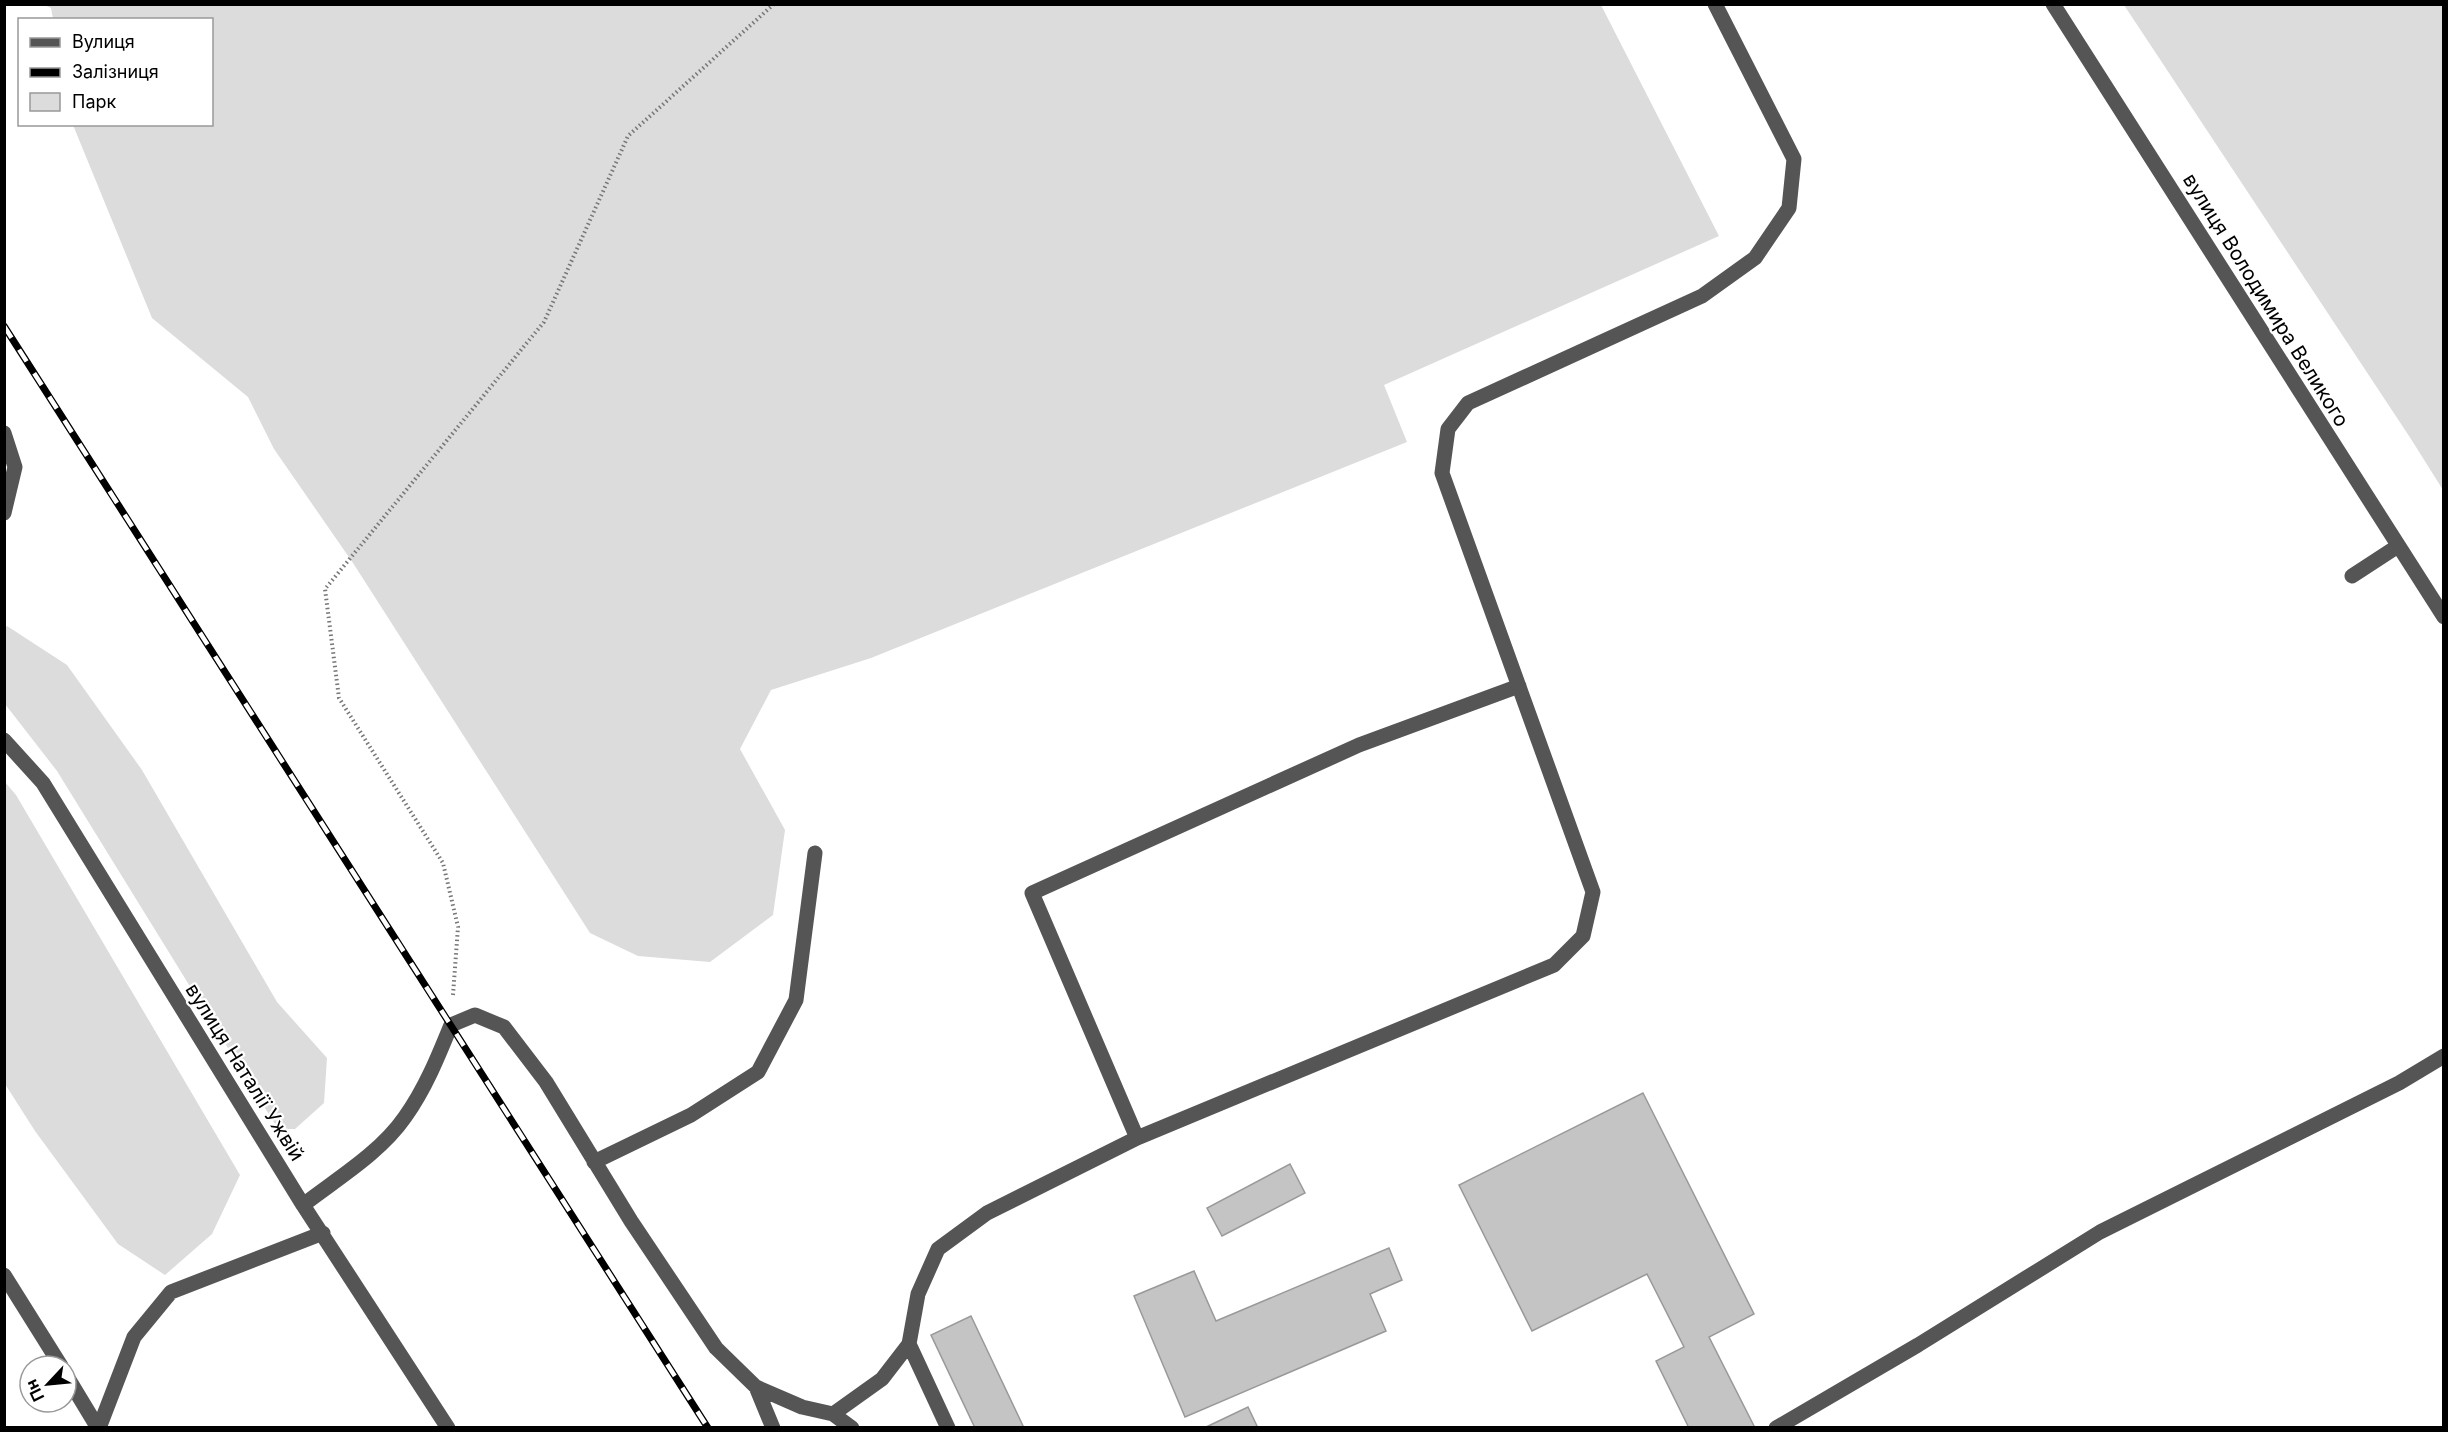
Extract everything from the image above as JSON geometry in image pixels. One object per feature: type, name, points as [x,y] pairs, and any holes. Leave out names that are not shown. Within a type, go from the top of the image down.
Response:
[{"type":"street","points":[[833,1414],[882,1379],[909,1344],[918,1294],[938,1249],[987,1213],[1137,1138],[1554,965],[1583,936],[1593,892],[1442,473],[1448,429],[1468,403],[1702,296],[1755,258],[1789,208],[1794,159],[1716,4]]},
{"type":"street","name":"вулиця Володимира Великого","points":[[2053,4],[2444,617]]},
{"type":"street","points":[[4,433],[15,466],[4,513]]},
{"type":"street","points":[[2352,576],[2398,546]]},
{"type":"street","points":[[1137,1138],[1032,892],[1359,745],[1519,686]]},
{"type":"street","name":"вулиця Наталії Ужвій","points":[[4,740],[43,783],[303,1204],[448,1428]]},
{"type":"street","points":[[594,1162],[690,1115],[758,1072],[796,1000],[815,853]]},
{"type":"street","points":[[303,1204],[366,1157],[405,1118],[435,1064],[451,1025],[475,1015],[504,1027],[546,1082],[631,1221],[716,1348],[756,1388],[773,1428]]},
{"type":"street","points":[[1776,1428],[1917,1346],[2100,1232],[2399,1083],[2444,1056]]},
{"type":"street","points":[[99,1428],[134,1337],[171,1292],[323,1233]]},
{"type":"street","points":[[4,1275],[53,1354]]},
{"type":"street","points":[[909,1344],[948,1428]]},
{"type":"street","points":[[756,1388],[802,1407],[833,1414],[852,1428]]},
{"type":"street","points":[[78,1394],[99,1428]]},
{"type":"path","points":[[451,1025],[458,927],[443,862],[339,698],[325,589],[544,322],[628,136],[774,4]]},
{"type":"green space","points":[[44,5],[1601,5],[1719,236],[1384,385],[1407,442],[871,658],[771,690],[740,749],[785,830],[773,915],[710,962],[638,956],[590,933],[353,563],[274,449],[248,397],[152,318],[73,126],[213,126],[213,18],[53,18],[51,8]]},
{"type":"green space","points":[[2124,5],[2443,5],[2443,490],[2411,439]]},
{"type":"green space","points":[[7,626],[67,665],[142,770],[277,1002],[327,1058],[324,1103],[295,1129],[278,1129],[57,771],[5,704],[4,628]]},
{"type":"green space","points":[[5,782],[16,795],[240,1175],[212,1234],[165,1275],[118,1244],[35,1131],[5,1084]]},
{"type":"building","points":[[1643,1093],[1754,1314],[1709,1337],[1754,1426],[1751,1428],[1689,1428],[1656,1361],[1684,1347],[1647,1274],[1532,1331],[1459,1185]]},
{"type":"building","points":[[1290,1164],[1305,1193],[1222,1236],[1207,1208]]},
{"type":"building","points":[[1389,1248],[1402,1280],[1370,1294],[1386,1331],[1185,1417],[1134,1296],[1194,1271],[1216,1321]]},
{"type":"building","points":[[971,1316],[1024,1428],[975,1428],[931,1335]]},
{"type":"building","points":[[1248,1407],[1258,1428],[1204,1428]]},
{"type":"railway","points":[[4,326],[708,1428]]}]
